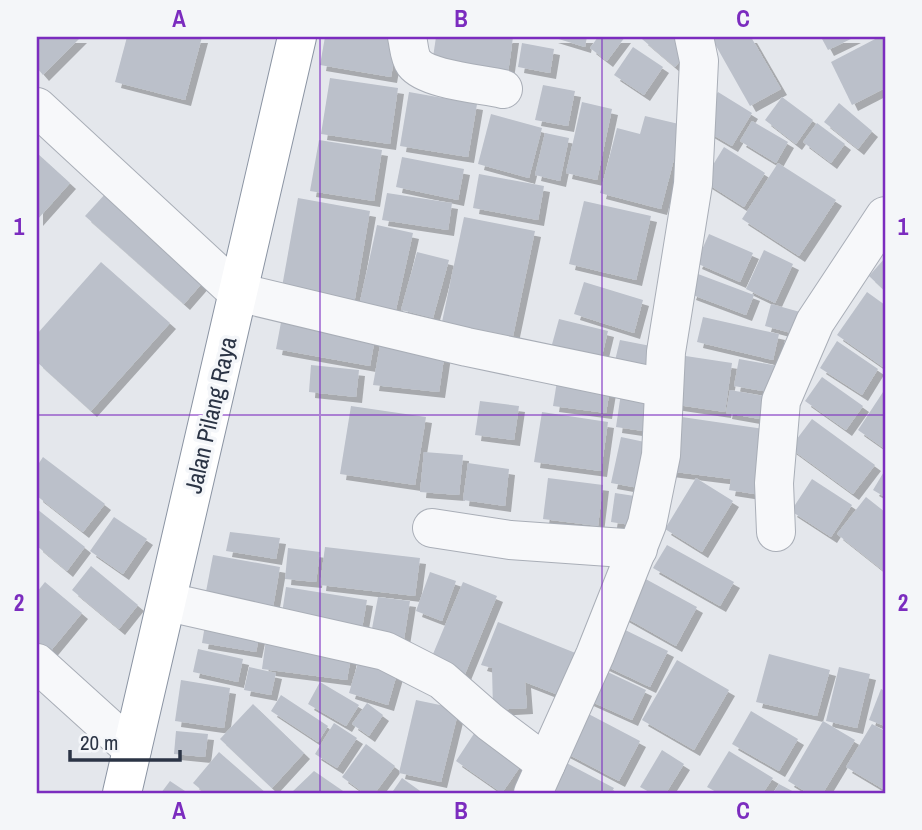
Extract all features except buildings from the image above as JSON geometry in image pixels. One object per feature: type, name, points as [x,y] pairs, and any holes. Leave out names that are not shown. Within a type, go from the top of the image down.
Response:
[{"type":"highway","name":"Jalan Pilang Raya","points":[[122,793],[296,37]]},
{"type":"street","points":[[407,37],[415,64],[427,73],[503,89]]},
{"type":"street","points":[[168,602],[385,651],[442,680],[490,722],[539,785],[595,656],[647,524],[661,455],[666,352],[693,184],[699,61],[694,37]]},
{"type":"street","points":[[37,107],[237,292],[467,347],[664,388]]},
{"type":"street","points":[[776,532],[774,484],[781,401],[815,322],[885,216]]},
{"type":"street","points":[[432,528],[510,540],[638,549]]},
{"type":"street","points":[[37,663],[132,749]]}]
